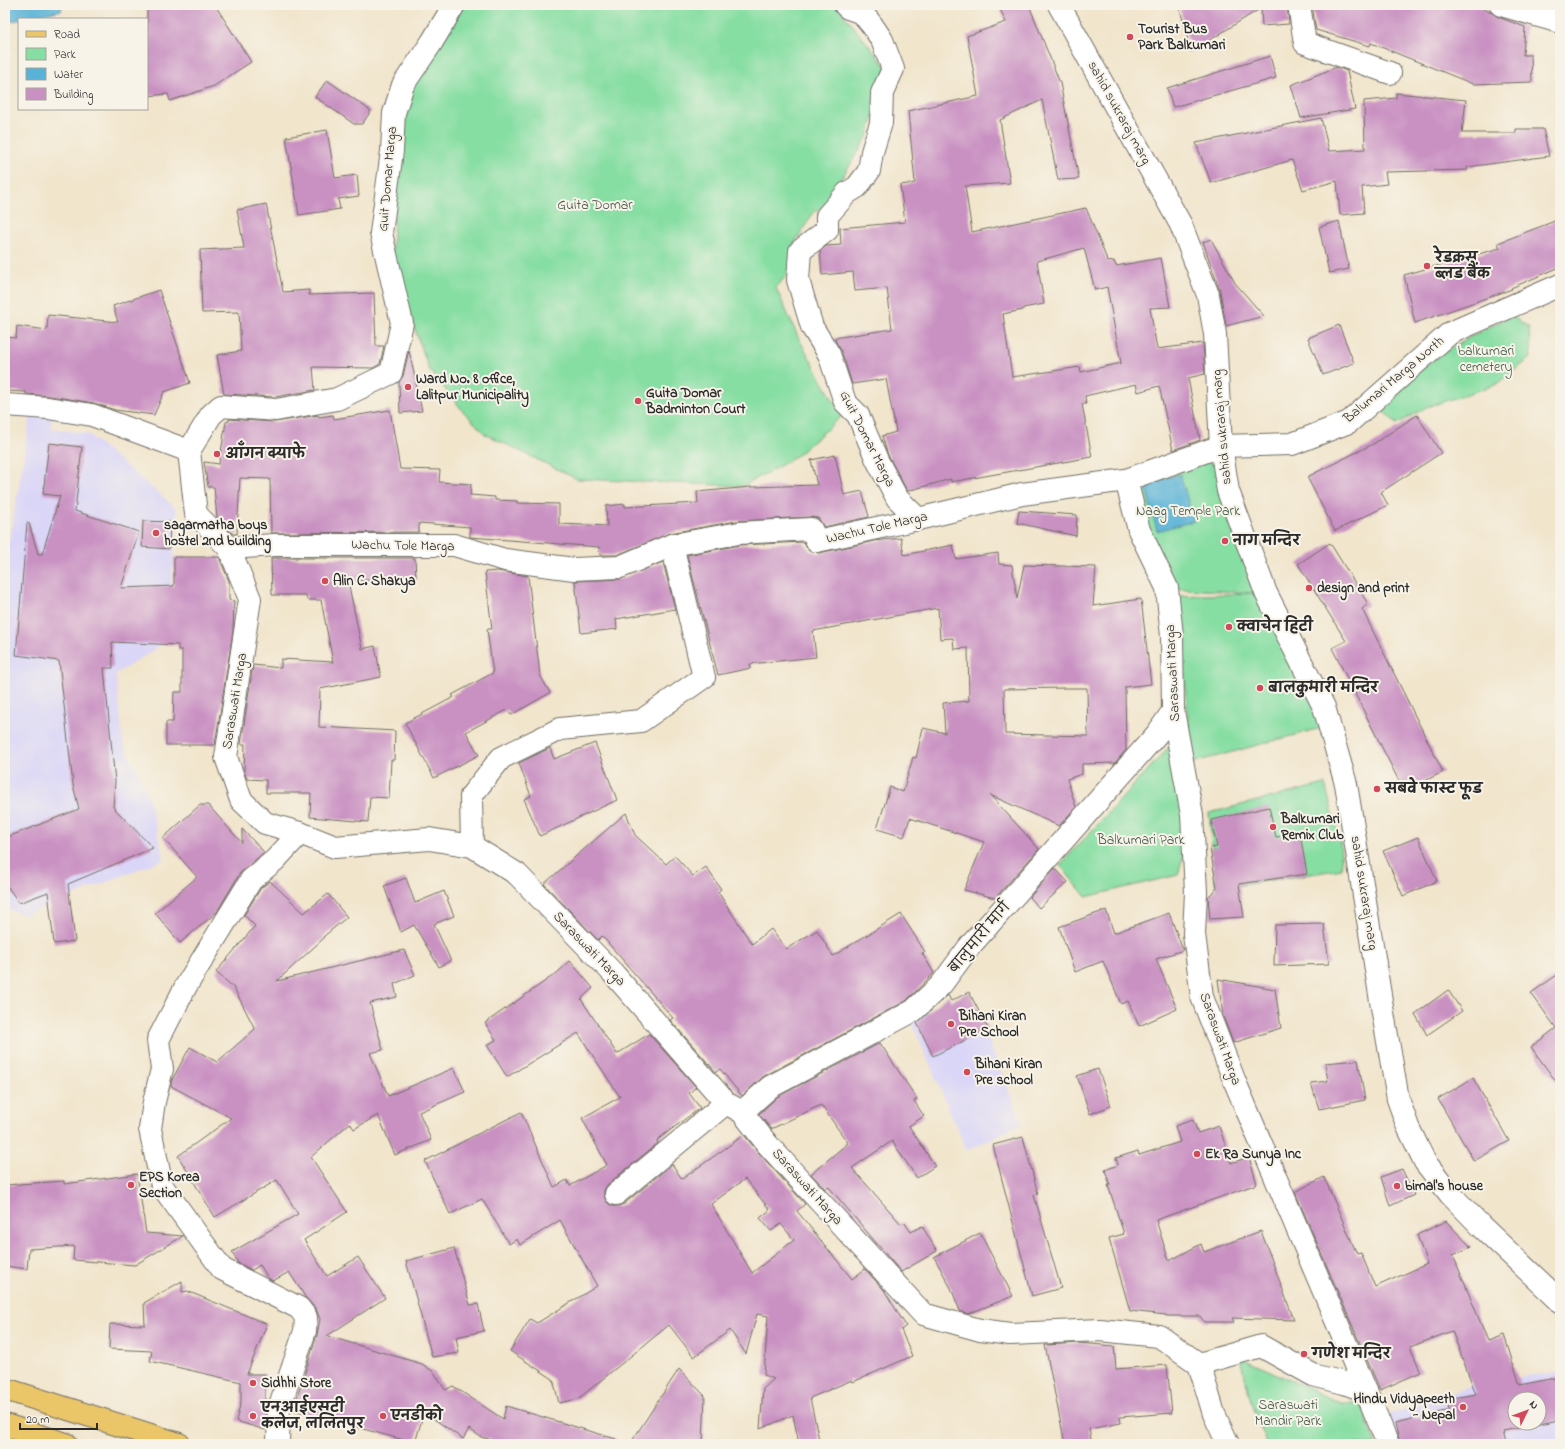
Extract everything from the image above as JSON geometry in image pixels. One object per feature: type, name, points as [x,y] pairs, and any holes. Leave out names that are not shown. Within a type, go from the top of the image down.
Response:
[{"type":"main road","points":[[5,1389],[179,1444]]},
{"type":"main road","points":[[5,1425],[66,1444]]},
{"type":"street","name":"Guit Domar Marga","points":[[189,451],[211,414],[221,406],[276,410],[337,399],[391,373],[402,323],[381,233],[392,151],[394,113],[403,85],[432,42],[454,5]]},
{"type":"street","name":"Guit Domar Marga","points":[[845,5],[848,8],[862,13],[872,25],[882,40],[893,69],[882,93],[881,123],[868,171],[857,187],[847,193],[827,216],[827,230],[800,251],[798,280],[812,327],[829,354],[845,402],[858,415],[877,460],[897,498],[918,519]]},
{"type":"street","name":"sahid sukraraj marg","points":[[1059,5],[1181,225],[1208,295],[1215,334],[1221,446],[1228,491],[1266,594],[1324,707],[1346,784],[1388,1045],[1398,1099],[1408,1127],[1425,1162],[1450,1194],[1481,1226],[1560,1301]]},
{"type":"street","points":[[1299,5],[1298,46],[1390,73]]},
{"type":"street","points":[[1501,5],[1560,22]]},
{"type":"street","name":"Balumari Marga North","points":[[1221,446],[1292,444],[1349,422],[1450,333],[1560,285]]},
{"type":"street","points":[[5,405],[48,408],[92,415],[189,451]]},
{"type":"street","name":"Wachu Tole Marga","points":[[228,548],[274,545],[454,545],[505,560],[574,569],[620,567],[672,545],[739,533],[811,529],[817,541],[1022,494],[1126,480],[1221,446]]},
{"type":"street","name":"Saraswati Marga","points":[[189,451],[196,514],[228,548],[250,599],[226,757],[241,800],[265,823],[300,833],[335,847],[429,839],[472,846],[517,874],[612,972],[922,1314],[980,1330],[1010,1334],[1100,1330],[1159,1336],[1199,1364]]},
{"type":"street","name":"Saraswati Marga","points":[[1126,480],[1138,530],[1167,588],[1172,636],[1173,711],[1192,816],[1196,892],[1194,934],[1202,997],[1238,1089],[1388,1444]]},
{"type":"street","points":[[472,846],[471,796],[501,758],[560,729],[641,721],[704,677],[672,545]]},
{"type":"street","name":"बालुमारी मार्ग","points":[[616,1194],[734,1108],[911,1012],[919,1006],[941,985],[969,947],[1158,734],[1173,711]]},
{"type":"street","points":[[278,1444],[279,1408],[305,1331],[306,1317],[299,1308],[222,1269],[162,1186],[150,1129],[154,1102],[162,1069],[158,1040],[186,986],[251,880],[275,860],[300,833]]},
{"type":"street","points":[[1228,1444],[1214,1414],[1199,1364],[1261,1346],[1312,1375],[1344,1383],[1366,1391]]},
{"type":"shaded area","points":[[31,413],[53,416],[50,428],[88,434],[177,509],[167,641],[116,674],[123,743],[147,792],[164,859],[25,915],[5,908],[5,542],[9,543]]},
{"type":"shaded area","name":"Bihani Kiran Pre school","points":[[969,992],[1022,1123],[967,1151],[911,1021]]},
{"type":"shaded area","name":"Hindu Vidyapeeth - Nepal","points":[[1560,1371],[1560,1444],[1395,1444],[1388,1415],[1478,1384]]},
{"type":"green space","name":"Guita Domar","points":[[462,5],[836,5],[887,68],[868,136],[824,206],[813,213],[791,249],[794,266],[776,288],[799,339],[842,416],[794,458],[743,486],[577,479],[485,434],[463,411],[429,369],[391,262],[402,104]]},
{"type":"green space","name":"balkumari cemetery","points":[[1511,316],[1529,327],[1531,358],[1495,385],[1427,407],[1397,424],[1380,408],[1411,377],[1438,356]]},
{"type":"green space","name":"Naag Temple Park","points":[[1216,448],[1332,725],[1192,763],[1177,596],[1255,593],[1167,588],[1127,483]]},
{"type":"green space","name":"Balkumari Park","points":[[1171,745],[1185,814],[1184,852],[1178,875],[1086,897],[1060,865]]},
{"type":"green space","name":"Balkumari Remix Club","points":[[1325,784],[1340,841],[1342,869],[1216,889],[1209,813]]},
{"type":"green space","name":"Saraswati Mandir Park","points":[[1240,1357],[1340,1403],[1361,1403],[1376,1444],[1266,1444],[1252,1406]]},
{"type":"water","points":[[5,5],[61,5],[62,10],[27,18],[18,18],[18,20],[5,23]]},
{"type":"water","points":[[1180,474],[1194,521],[1157,531],[1145,484]]},
{"type":"building","points":[[147,5],[215,5],[251,62],[214,86],[170,101],[168,94],[148,96]]},
{"type":"building","points":[[998,5],[1029,5],[1060,83],[1079,179],[1058,180],[1042,100],[1000,120],[1010,183],[965,186],[972,232],[1086,208],[1108,262],[1114,261],[1116,266],[1161,258],[1170,307],[1150,308],[1157,349],[1203,343],[1205,374],[1188,378],[1200,440],[1173,450],[1159,386],[1138,392],[1136,384],[1085,396],[1086,404],[1082,404],[1092,457],[951,482],[951,479],[907,491],[888,455],[882,436],[896,432],[886,379],[852,384],[841,350],[834,338],[892,329],[887,288],[855,291],[853,272],[822,275],[820,251],[826,246],[841,245],[840,228],[905,222],[900,185],[915,183],[908,111],[978,96],[967,36],[1006,22]],"holes":[[[1084,248],[1095,290],[1107,287],[1121,363],[1081,372],[1080,367],[1012,377],[1003,314],[1044,304],[1037,261]]]},
{"type":"building","points":[[1179,5],[1287,5],[1289,24],[1262,26],[1261,8],[1191,52]]},
{"type":"building","points":[[1312,5],[1475,5],[1498,17],[1525,27],[1523,55],[1531,55],[1532,82],[1473,84],[1371,43],[1370,46],[1316,30]]},
{"type":"building","points":[[1270,56],[1276,78],[1173,107],[1167,88]]},
{"type":"building","points":[[1337,67],[1347,71],[1355,109],[1301,118],[1291,85]]},
{"type":"building","points":[[327,80],[371,111],[362,124],[354,124],[315,97]]},
{"type":"building","points":[[1396,93],[1466,100],[1462,133],[1516,133],[1516,129],[1543,129],[1549,156],[1467,167],[1468,170],[1385,172],[1387,184],[1362,187],[1364,213],[1340,215],[1337,181],[1303,190],[1292,160],[1211,183],[1196,143],[1321,118],[1329,151],[1365,149],[1364,101],[1396,98]]},
{"type":"building","points":[[327,130],[335,178],[357,175],[359,196],[338,199],[340,209],[299,215],[286,137]]},
{"type":"building","points":[[266,204],[283,292],[309,290],[309,295],[374,293],[376,346],[384,346],[380,364],[373,368],[313,367],[315,390],[275,397],[224,394],[217,355],[241,351],[239,312],[202,313],[200,250],[244,248],[237,210]]},
{"type":"building","points":[[1560,219],[1560,267],[1511,288],[1512,289],[1415,323],[1404,275],[1500,248],[1498,243]]},
{"type":"building","points":[[1339,221],[1349,269],[1329,273],[1319,227]]},
{"type":"building","points":[[1211,239],[1235,283],[1264,316],[1226,326],[1220,291],[1203,242]]},
{"type":"building","points":[[159,290],[190,383],[164,392],[154,415],[115,410],[94,403],[26,394],[26,392],[5,391],[5,337],[16,338],[17,326],[47,330],[48,315],[118,322],[113,306]]},
{"type":"building","points":[[1339,325],[1354,363],[1323,375],[1308,338]]},
{"type":"building","name":"Ward No. 8 office, Lalitpur Municipality","points":[[409,350],[422,411],[400,413],[399,382],[403,376]]},
{"type":"building","points":[[390,410],[400,469],[440,470],[439,482],[471,484],[470,495],[495,497],[495,500],[517,501],[517,503],[559,504],[559,524],[607,526],[606,506],[625,504],[625,507],[698,503],[697,492],[751,487],[817,485],[811,460],[835,455],[844,495],[862,491],[869,517],[824,527],[818,518],[810,517],[737,521],[670,533],[617,555],[600,555],[599,547],[470,537],[470,527],[419,523],[419,532],[271,533],[270,479],[240,478],[237,534],[233,534],[217,518],[214,487],[208,487],[204,462],[219,464],[226,422],[229,421],[229,419],[275,422],[318,415],[319,417],[333,415],[334,419]]},
{"type":"building","points":[[1417,415],[1441,453],[1381,492],[1388,505],[1335,531],[1307,477],[1373,444]]},
{"type":"building","points":[[49,443],[82,447],[75,511],[139,532],[121,588],[174,586],[174,557],[219,557],[229,581],[229,600],[234,601],[233,631],[215,745],[166,745],[166,722],[173,722],[174,692],[182,692],[182,650],[178,650],[178,645],[112,642],[113,668],[104,668],[115,782],[113,807],[153,848],[68,884],[75,941],[54,944],[48,892],[19,903],[5,883],[5,838],[79,809],[73,785],[59,661],[16,655],[27,523],[29,523],[38,554],[42,554],[60,496],[43,494]]},
{"type":"building","points":[[1019,511],[1077,515],[1076,536],[1017,523]]},
{"type":"building","name":"sagarmatha boys hostel 2nd building","points":[[143,521],[170,522],[169,549],[142,547]]},
{"type":"building","points":[[901,538],[904,555],[953,545],[956,559],[998,553],[999,564],[1012,565],[1017,599],[1024,565],[1096,567],[1093,606],[1141,599],[1151,684],[1125,687],[1126,750],[1115,763],[1082,764],[1082,774],[1067,779],[1076,807],[1059,826],[990,795],[1039,849],[995,898],[964,890],[984,842],[910,818],[904,837],[877,829],[890,787],[903,792],[913,757],[916,758],[923,728],[945,733],[943,703],[969,701],[968,648],[954,649],[953,638],[940,639],[938,608],[813,631],[816,657],[750,664],[751,668],[718,675],[687,555],[740,545],[803,542],[810,551],[819,553],[874,541]],"holes":[[[1087,688],[1088,736],[1005,734],[1004,689]]]},
{"type":"building","points":[[1330,543],[1368,604],[1362,609],[1443,772],[1404,791],[1332,648],[1346,641],[1298,564]]},
{"type":"building","points":[[271,558],[415,558],[416,578],[348,581],[362,649],[375,646],[381,677],[320,689],[319,727],[395,731],[394,760],[391,760],[389,798],[370,797],[368,822],[310,817],[311,793],[266,793],[266,780],[247,779],[244,771],[245,744],[241,744],[253,665],[281,668],[281,659],[333,662],[321,600],[307,600],[306,595],[272,595]]},
{"type":"building","points":[[663,562],[675,609],[616,619],[617,629],[581,633],[575,581],[621,579]]},
{"type":"building","points":[[498,571],[528,576],[540,675],[550,693],[511,715],[507,710],[466,732],[479,755],[434,778],[405,723],[454,697],[452,695],[493,673],[487,629],[492,629],[485,572]]},
{"type":"building","points":[[595,743],[617,800],[540,836],[524,799],[531,796],[519,763],[550,748],[554,759]]},
{"type":"building","points":[[200,805],[208,805],[242,843],[242,829],[264,852],[240,873],[217,912],[180,943],[155,913],[197,877],[163,838]]},
{"type":"building","points":[[1269,807],[1276,837],[1300,834],[1307,874],[1239,884],[1244,917],[1210,919],[1208,897],[1217,888],[1210,848],[1217,847],[1211,820]]},
{"type":"building","points":[[626,813],[635,835],[666,864],[675,856],[693,876],[706,867],[721,889],[718,892],[752,944],[771,929],[786,949],[817,930],[833,956],[901,914],[925,952],[922,953],[934,973],[906,1001],[764,1076],[742,1096],[720,1069],[716,1072],[670,1020],[673,1018],[602,936],[598,940],[544,884]]},
{"type":"building","points":[[1418,837],[1437,881],[1403,896],[1383,851]]},
{"type":"building","points":[[1055,868],[1068,882],[1039,908],[1030,897]]},
{"type":"building","points":[[406,878],[415,903],[444,891],[454,916],[434,924],[451,961],[439,967],[414,925],[401,932],[384,886]]},
{"type":"building","points":[[270,881],[304,913],[328,894],[347,917],[323,937],[324,938],[277,981],[404,950],[415,975],[394,984],[397,997],[370,1003],[383,1050],[370,1053],[388,1096],[454,1068],[465,1092],[419,1112],[431,1140],[395,1155],[378,1115],[354,1129],[350,1123],[311,1157],[347,1212],[304,1240],[327,1276],[358,1257],[385,1298],[327,1336],[422,1364],[434,1372],[445,1390],[453,1386],[503,1419],[506,1406],[616,1439],[615,1444],[506,1444],[481,1437],[469,1429],[463,1439],[424,1412],[415,1443],[293,1410],[317,1335],[320,1319],[316,1309],[306,1298],[289,1272],[273,1281],[268,1278],[260,1265],[252,1270],[238,1263],[232,1252],[298,1214],[277,1180],[215,1217],[178,1156],[231,1118],[171,1086],[172,1080],[190,1047],[217,1062],[255,1029],[234,988],[216,972],[255,926],[244,915],[261,888]]},
{"type":"building","points":[[1106,910],[1114,933],[1169,913],[1183,950],[1156,959],[1177,1009],[1139,1026],[1128,1001],[1121,1004],[1103,961],[1075,972],[1059,927]]},
{"type":"building","points":[[1324,924],[1329,964],[1274,966],[1275,925]]},
{"type":"building","points":[[570,961],[593,988],[581,999],[617,1054],[649,1034],[696,1087],[689,1093],[700,1108],[657,1140],[658,1143],[608,1184],[604,1189],[604,1196],[607,1202],[612,1206],[624,1204],[672,1164],[682,1179],[744,1135],[805,1204],[797,1211],[852,1279],[865,1269],[884,1290],[906,1326],[901,1330],[912,1356],[853,1382],[852,1380],[810,1398],[820,1444],[799,1444],[793,1415],[760,1429],[763,1389],[774,1379],[764,1375],[768,1316],[757,1314],[746,1354],[730,1330],[694,1357],[669,1325],[578,1399],[559,1403],[553,1379],[510,1351],[530,1319],[537,1323],[597,1286],[560,1220],[520,1245],[517,1239],[509,1244],[482,1199],[450,1214],[425,1161],[521,1112],[554,1187],[567,1180],[570,1186],[607,1165],[582,1118],[620,1097],[578,1033],[507,1077],[487,1045],[496,1040],[485,1023],[557,973]],"holes":[[[745,1179],[770,1210],[760,1218],[771,1231],[781,1224],[794,1240],[752,1273],[711,1204]]]},
{"type":"building","points":[[1560,973],[1560,1087],[1531,1047],[1556,1028],[1531,993]]},
{"type":"building","points":[[1218,979],[1275,989],[1281,1028],[1233,1043],[1223,1016]]},
{"type":"building","points":[[1448,990],[1462,1011],[1427,1035],[1415,1014]]},
{"type":"building","name":"Bihani Kiran Pre School","points":[[969,992],[988,1029],[933,1056],[917,1023],[948,995],[951,1001]]},
{"type":"building","points":[[880,1043],[917,1099],[914,1101],[924,1116],[909,1126],[935,1166],[917,1178],[892,1141],[852,1168],[901,1224],[904,1222],[911,1232],[922,1226],[937,1251],[901,1272],[828,1186],[825,1189],[811,1174],[848,1143],[821,1105],[771,1129],[759,1114],[777,1097]]},
{"type":"building","points":[[1358,1060],[1365,1100],[1319,1109],[1311,1083],[1328,1081],[1325,1063]]},
{"type":"building","points":[[1098,1069],[1111,1106],[1090,1114],[1077,1076]]},
{"type":"building","points":[[1473,1078],[1509,1141],[1474,1161],[1438,1099]]},
{"type":"building","points":[[1193,1120],[1198,1133],[1219,1126],[1231,1163],[1249,1157],[1257,1184],[1156,1220],[1169,1261],[1201,1244],[1204,1252],[1261,1231],[1294,1320],[1232,1318],[1234,1322],[1204,1322],[1200,1316],[1166,1316],[1130,1311],[1109,1238],[1124,1234],[1108,1185],[1110,1185],[1105,1170],[1118,1165],[1116,1158],[1138,1151],[1139,1155],[1180,1142],[1175,1126]]},
{"type":"building","points":[[1023,1137],[1038,1194],[1034,1195],[1061,1288],[1032,1296],[993,1145]]},
{"type":"building","name":"bimal's house","points":[[1402,1169],[1414,1195],[1390,1206],[1381,1177]]},
{"type":"building","points":[[137,1174],[146,1233],[183,1236],[135,1265],[73,1260],[74,1246],[29,1249],[27,1269],[5,1266],[5,1185],[64,1181],[64,1184]]},
{"type":"building","points":[[1324,1177],[1357,1254],[1361,1253],[1375,1287],[1427,1264],[1417,1235],[1446,1221],[1471,1247],[1453,1255],[1488,1341],[1504,1335],[1520,1385],[1560,1377],[1560,1420],[1547,1423],[1547,1391],[1507,1391],[1507,1430],[1503,1431],[1506,1444],[1400,1444],[1395,1423],[1449,1410],[1447,1399],[1476,1394],[1452,1331],[1410,1347],[1421,1372],[1380,1390],[1295,1192]]},
{"type":"building","points":[[980,1233],[1013,1296],[968,1314],[960,1311],[951,1288],[934,1257]]},
{"type":"building","points":[[454,1248],[470,1305],[478,1304],[484,1331],[456,1337],[459,1353],[432,1357],[406,1261]]},
{"type":"building","points":[[182,1281],[182,1292],[187,1291],[267,1324],[247,1374],[265,1374],[265,1430],[236,1421],[241,1401],[241,1382],[150,1361],[152,1351],[109,1349],[110,1324],[145,1325],[144,1303]]},
{"type":"building","points":[[1079,1343],[1114,1346],[1116,1369],[1167,1365],[1172,1413],[1120,1417],[1121,1423],[1089,1429],[1092,1444],[1065,1444],[1045,1345]]},
{"type":"building","points":[[679,1369],[705,1396],[703,1444],[630,1444]]},
{"type":"place","name":"Tourist Bus Park Balkumari","points":[[1130,37]]},
{"type":"place","name":"रेडक्रस ब्लड बैंक","points":[[1427,266]]},
{"type":"place","name":"Ward No. 8 office, Lalitpur Municipality","points":[[408,387]]},
{"type":"place","name":"Guita Domar Badminton Court","points":[[638,401]]},
{"type":"place","name":"आँगन क्याफे","points":[[217,454]]},
{"type":"place","name":"sagarmatha boys hostel 2nd building","points":[[156,533]]},
{"type":"place","name":"नाग मन्दिर","points":[[1225,541]]},
{"type":"place","name":"Alin C. Shakya","points":[[325,581]]},
{"type":"place","name":"design and print","points":[[1309,588]]},
{"type":"place","name":"क्वाचेन हिटी","points":[[1229,627]]},
{"type":"place","name":"बालकुमारी मन्दिर","points":[[1260,688]]},
{"type":"place","name":"सबवे फास्ट फूड","points":[[1377,789]]},
{"type":"place","name":"Balkumari Remix Club","points":[[1273,827]]},
{"type":"place","name":"Bihani Kiran Pre School","points":[[951,1024]]},
{"type":"place","name":"Bihani Kiran Pre school","points":[[967,1072]]},
{"type":"place","name":"Ek Ra Sunya Inc","points":[[1197,1154]]},
{"type":"place","name":"EPS Korea Section","points":[[131,1185]]},
{"type":"place","name":"bimal's house","points":[[1397,1186]]},
{"type":"place","name":"गणेश मन्दिर","points":[[1304,1354]]},
{"type":"place","name":"Sidhhi Store","points":[[253,1383]]},
{"type":"place","name":"Hindu Vidyapeeth - Nepal","points":[[1463,1407]]},
{"type":"place","name":"एनआईएसटी कलेज, ललितपुर","points":[[253,1416]]},
{"type":"place","name":"एनडीको","points":[[383,1416]]}]
